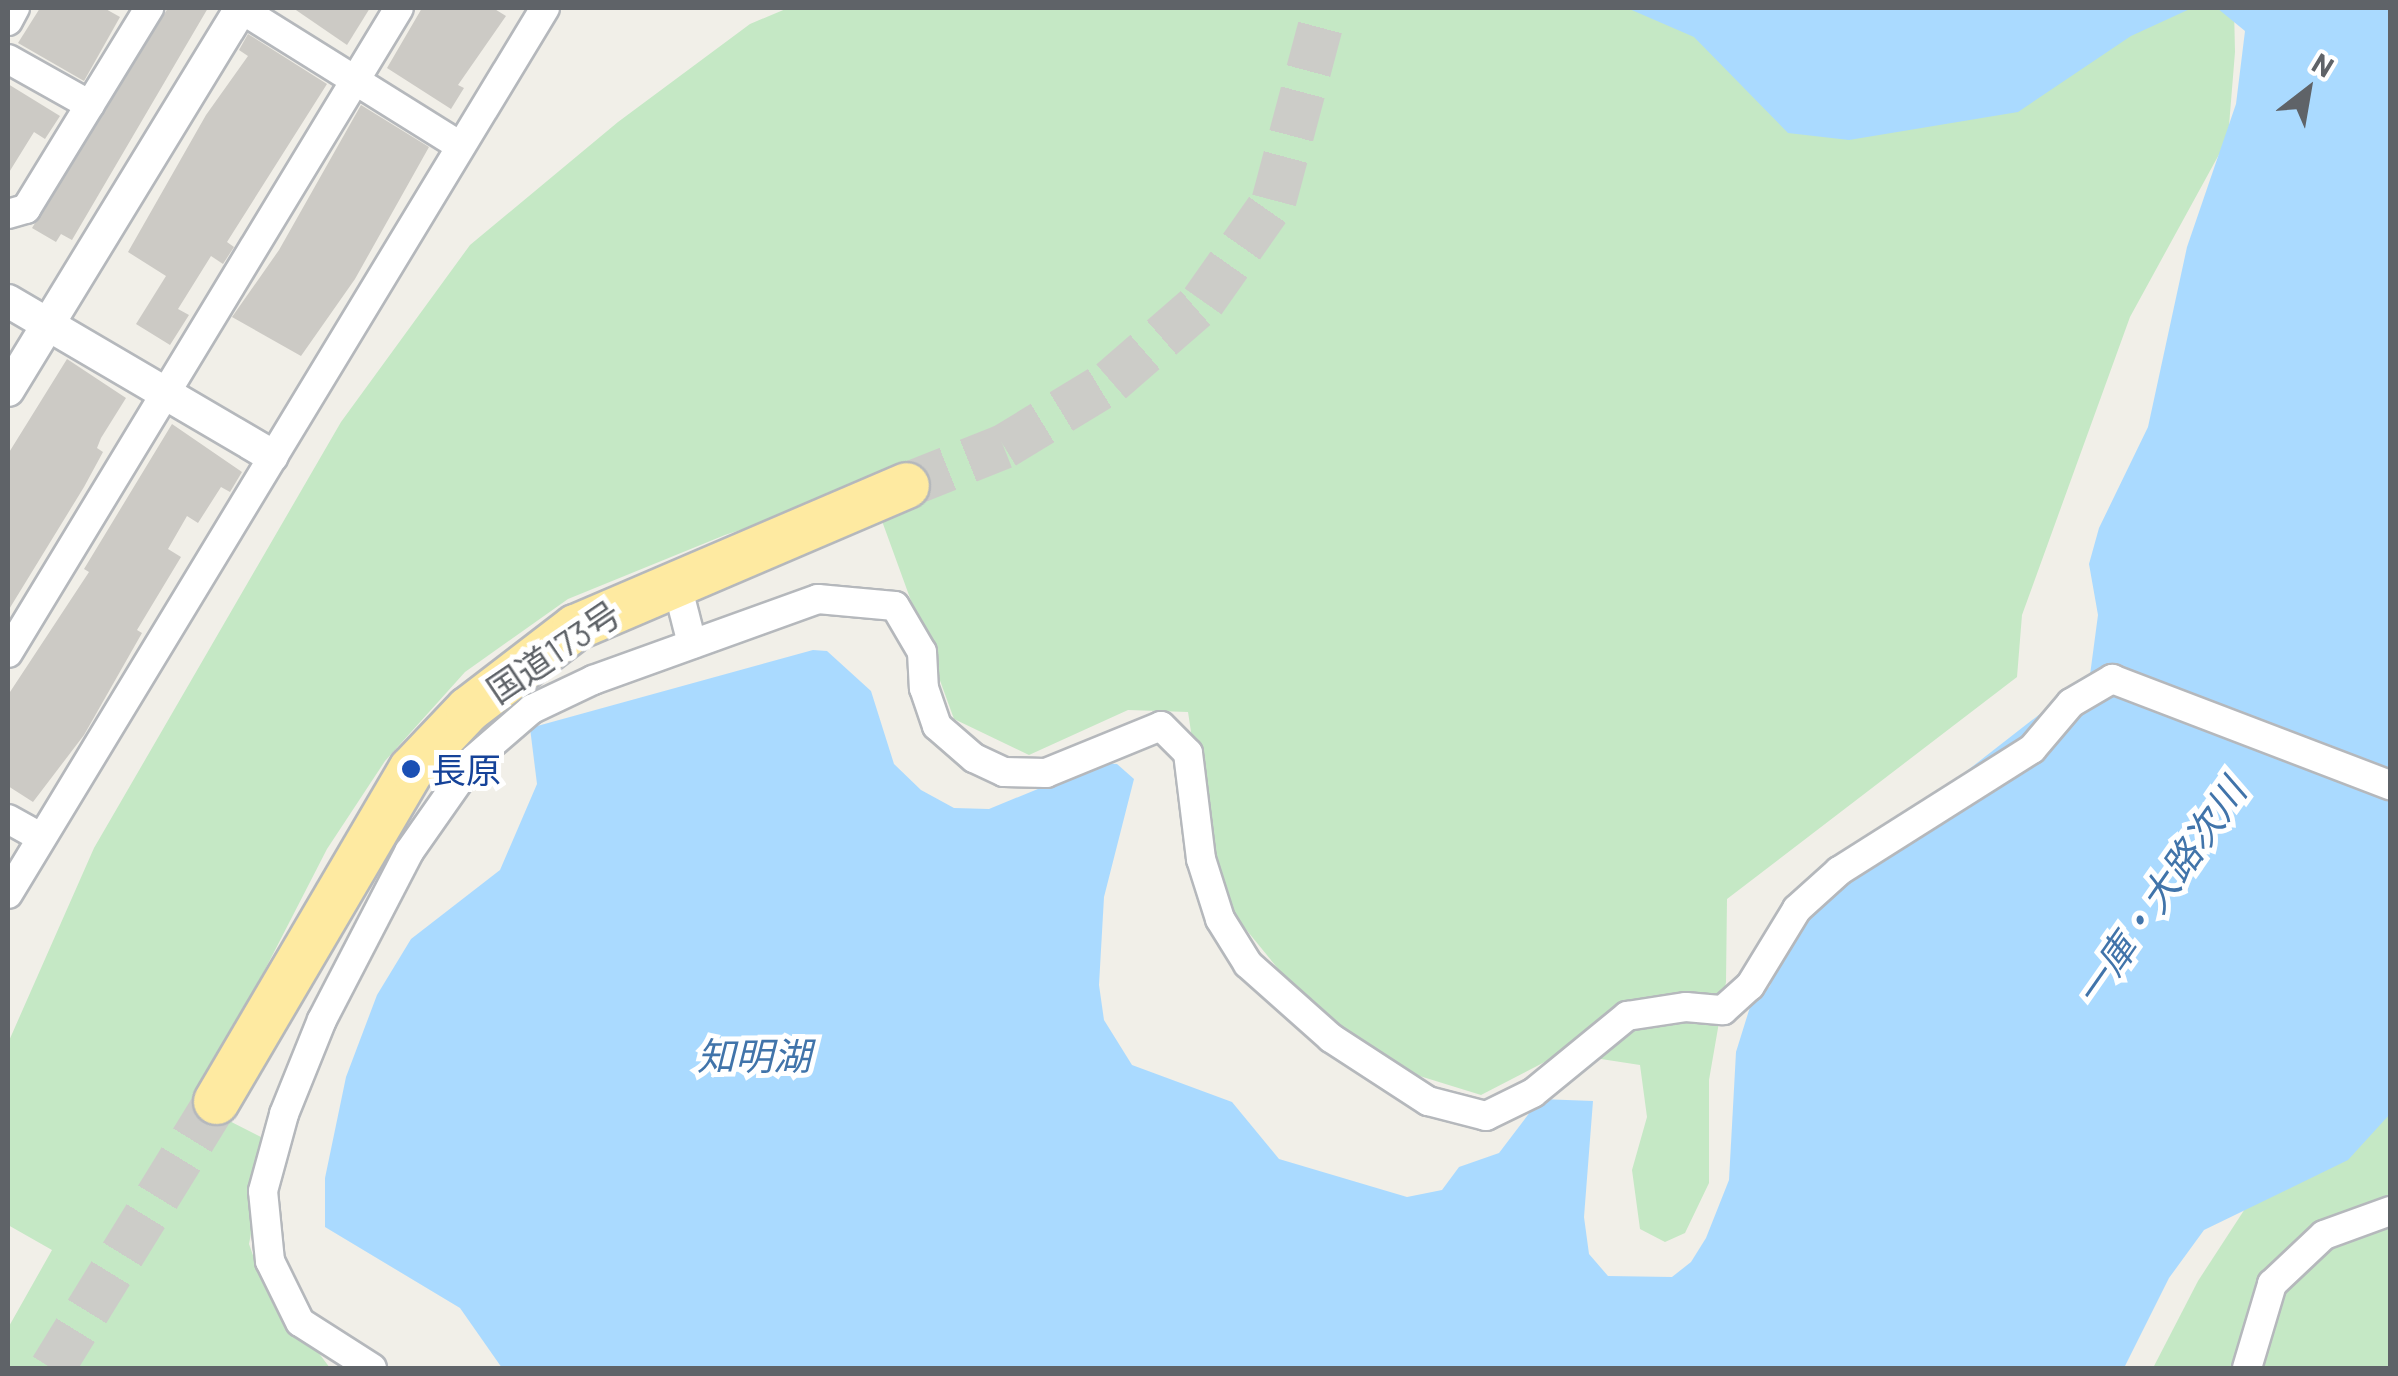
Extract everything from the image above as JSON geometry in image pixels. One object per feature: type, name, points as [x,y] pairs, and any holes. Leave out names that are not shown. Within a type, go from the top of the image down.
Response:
[{"type":"highway","name":"国道173号","points":[[216,1101],[411,769],[525,662],[575,627],[676,580],[906,485]]},
{"type":"street","points":[[8,20],[15,8]]},
{"type":"street","points":[[8,214],[26,209],[149,8]]},
{"type":"street","points":[[8,390],[241,8],[460,146]]},
{"type":"street","points":[[8,654],[399,8]]},
{"type":"street","points":[[8,894],[546,8]]},
{"type":"street","points":[[8,59],[90,105]]},
{"type":"street","points":[[8,300],[272,456]]},
{"type":"street","points":[[676,580],[692,644]]},
{"type":"street","points":[[372,1368],[300,1322],[270,1261],[264,1191],[284,1114],[322,1020],[409,852],[474,759],[532,710],[692,644],[818,599],[895,606],[922,652],[924,688],[937,726],[974,758],[1004,772],[1046,773],[1161,726],[1188,753],[1202,859],[1220,919],[1248,964],[1331,1038],[1428,1102],[1486,1116],[1533,1092],[1628,1016],[1686,1007],[1723,1010],[1760,973],[1797,909],[1839,871],[2032,750],[2071,704],[2112,680],[2390,785]]},
{"type":"street","points":[[8,820],[42,838]]},
{"type":"street","points":[[2247,1368],[2272,1284],[2324,1235],[2390,1211]]},
{"type":"green space","points":[[788,8],[2234,8],[2235,52],[2228,138],[2130,317],[2022,615],[2017,677],[1727,899],[1726,982],[1709,1080],[1709,1183],[1685,1233],[1665,1242],[1640,1229],[1632,1170],[1647,1117],[1640,1065],[1562,1053],[1481,1095],[1397,1069],[1297,992],[1235,916],[1204,817],[1188,712],[1128,710],[1029,755],[954,719],[870,488],[725,535],[568,599],[465,672],[385,761],[327,849],[196,1104],[269,1141],[249,1244],[260,1275],[330,1368],[8,1368],[8,1328],[52,1250],[8,1225],[8,1043],[94,848],[341,422],[470,245],[618,122],[750,24]]},
{"type":"green space","points":[[2390,1058],[2390,1368],[2153,1368],[2198,1281],[2267,1175]]},
{"type":"water","points":[[1627,8],[2192,8],[2131,36],[2018,112],[1849,140],[1788,133],[1694,37]]},
{"type":"water","name":"知明湖","points":[[2217,8],[2390,8],[2390,1114],[2348,1160],[2204,1230],[2169,1278],[2124,1368],[502,1368],[460,1308],[325,1227],[325,1178],[346,1077],[377,995],[411,939],[500,870],[537,784],[530,728],[813,650],[827,651],[871,691],[894,764],[921,790],[954,808],[989,809],[1101,763],[1117,764],[1134,779],[1104,897],[1099,985],[1104,1020],[1132,1065],[1232,1102],[1279,1159],[1407,1197],[1442,1190],[1459,1167],[1499,1153],[1540,1099],[1593,1101],[1584,1217],[1589,1254],[1608,1276],[1672,1277],[1691,1262],[1706,1238],[1729,1180],[1736,1052],[1750,1007],[1770,986],[1792,907],[2090,675],[2098,615],[2089,564],[2099,528],[2148,427],[2187,247],[2236,104],[2245,31]]},
{"type":"building","points":[[40,8],[104,8],[120,17],[84,81],[18,43]]},
{"type":"building","points":[[168,8],[208,8],[72,240],[61,234],[56,242],[32,228]]},
{"type":"building","points":[[293,8],[370,8],[347,45]]},
{"type":"building","points":[[422,8],[493,8],[506,16],[458,85],[464,88],[451,109],[387,68]]},
{"type":"building","points":[[248,34],[327,84],[227,242],[234,247],[223,264],[211,256],[178,309],[189,315],[170,345],[136,324],[166,276],[128,252],[206,115],[248,56],[239,50]]},
{"type":"building","points":[[8,84],[60,116],[45,139],[34,132],[8,174]]},
{"type":"building","points":[[361,105],[429,147],[355,279],[301,356],[232,317],[279,250]]},
{"type":"building","points":[[67,359],[126,398],[101,438],[97,448],[103,452],[84,487],[8,611],[8,454]]},
{"type":"building","points":[[172,424],[242,472],[230,492],[221,487],[198,523],[187,516],[168,549],[181,557],[137,630],[142,633],[84,735],[33,802],[8,786],[8,695],[89,572],[84,569]]},
{"type":"tunnel","points":[[906,485],[1004,446],[1111,381],[1203,301],[1274,200],[1325,8]]},
{"type":"tunnel","points":[[52,1368],[216,1101]]},
{"type":"place","name":"長原","points":[[411,769]]},
{"type":"water label","name":"一庫・大路次川","points":[[2160,892]]}]
